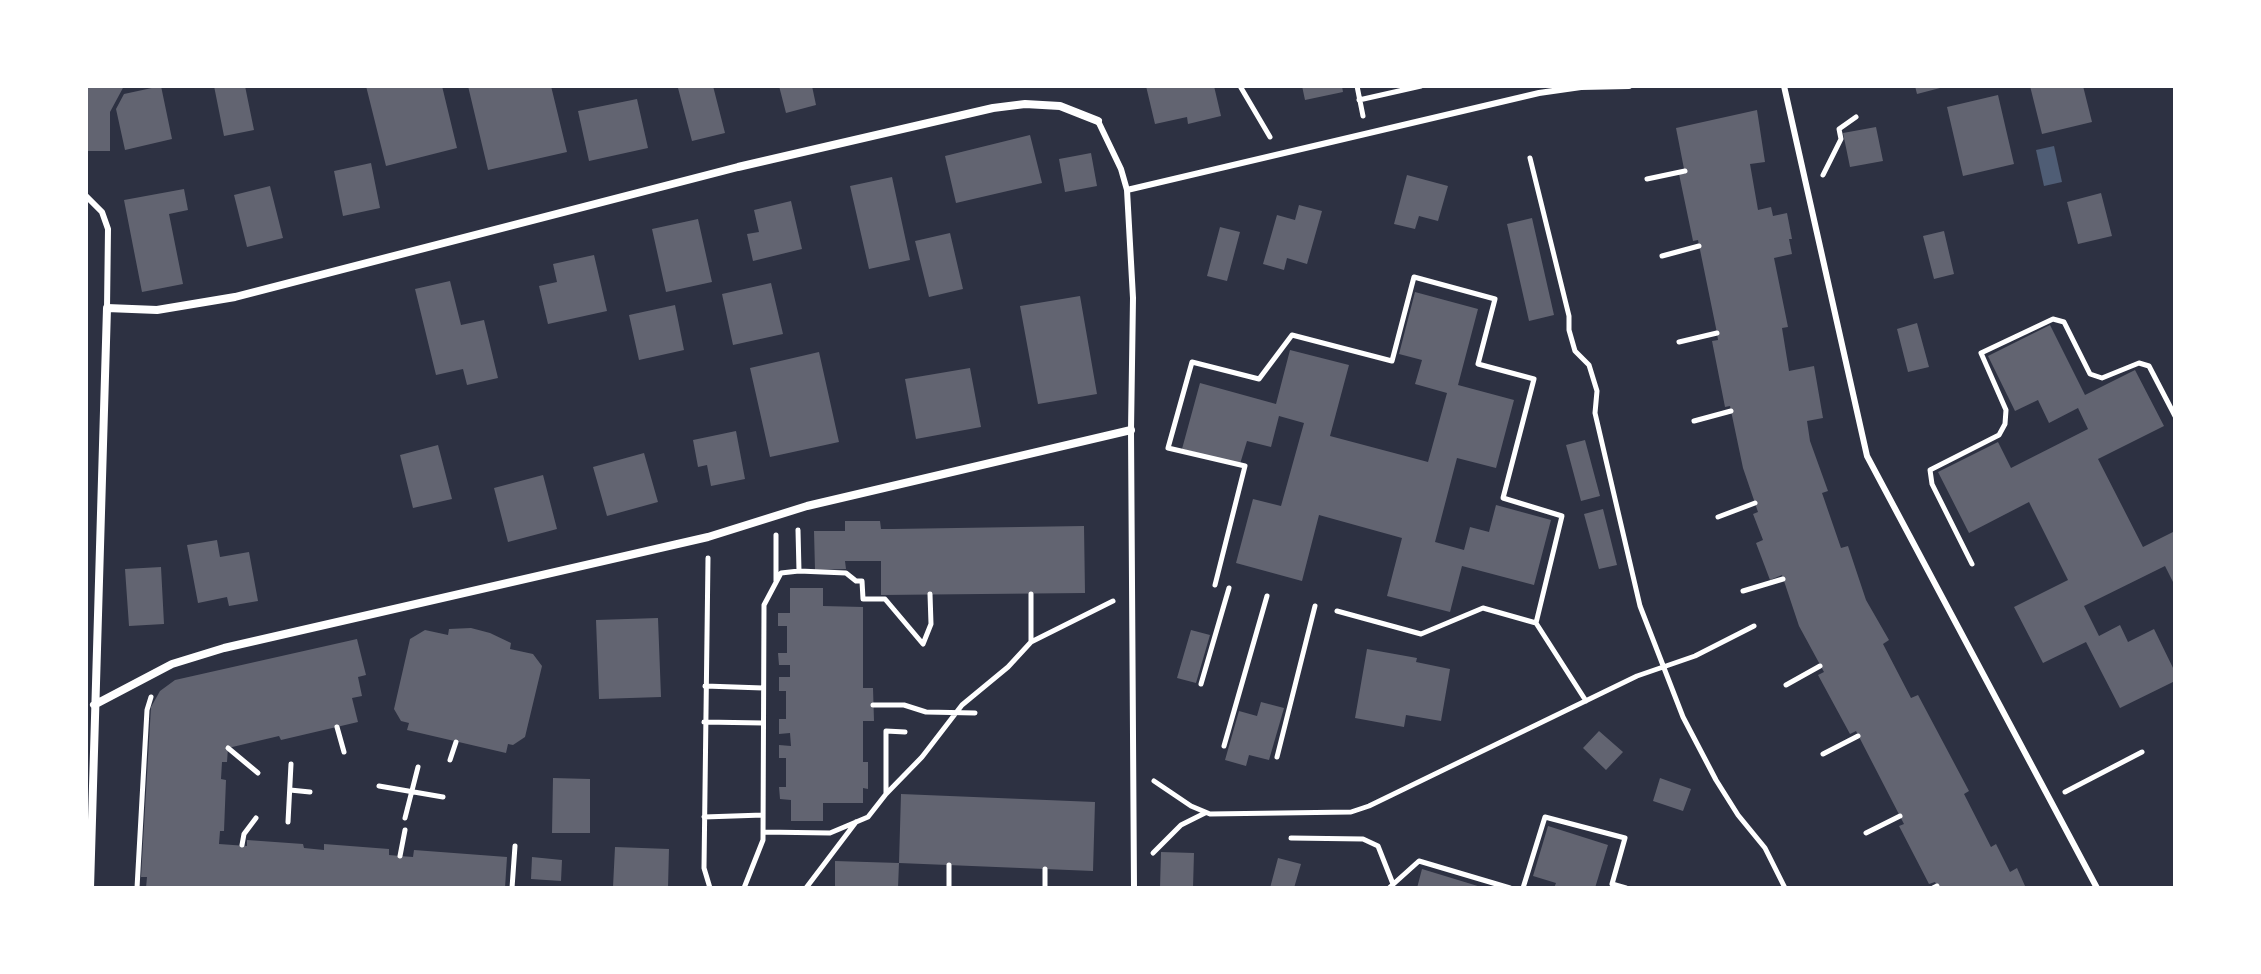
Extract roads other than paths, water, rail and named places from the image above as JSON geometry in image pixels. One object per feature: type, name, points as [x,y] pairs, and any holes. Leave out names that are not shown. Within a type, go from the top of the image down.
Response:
[{"type":"street","points":[[90,888],[107,308],[157,310],[235,297],[738,167],[993,108],[1025,104],[1060,106],[1098,121]]},
{"type":"street","points":[[94,705],[172,664],[224,648],[708,537],[797,509],[1131,430]]},
{"type":"lane","points":[[1127,190],[1539,93],[1581,87],[1629,86]]},
{"type":"lane","points":[[1784,86],[1867,456],[2097,888]]},
{"type":"lane","points":[[1098,121],[1121,169],[1127,190],[1133,298],[1134,888]]},
{"type":"lane","points":[[86,196],[102,212],[108,229],[107,308]]},
{"type":"water","points":[[2054,146],[2062,182],[2044,186],[2036,150]]}]
